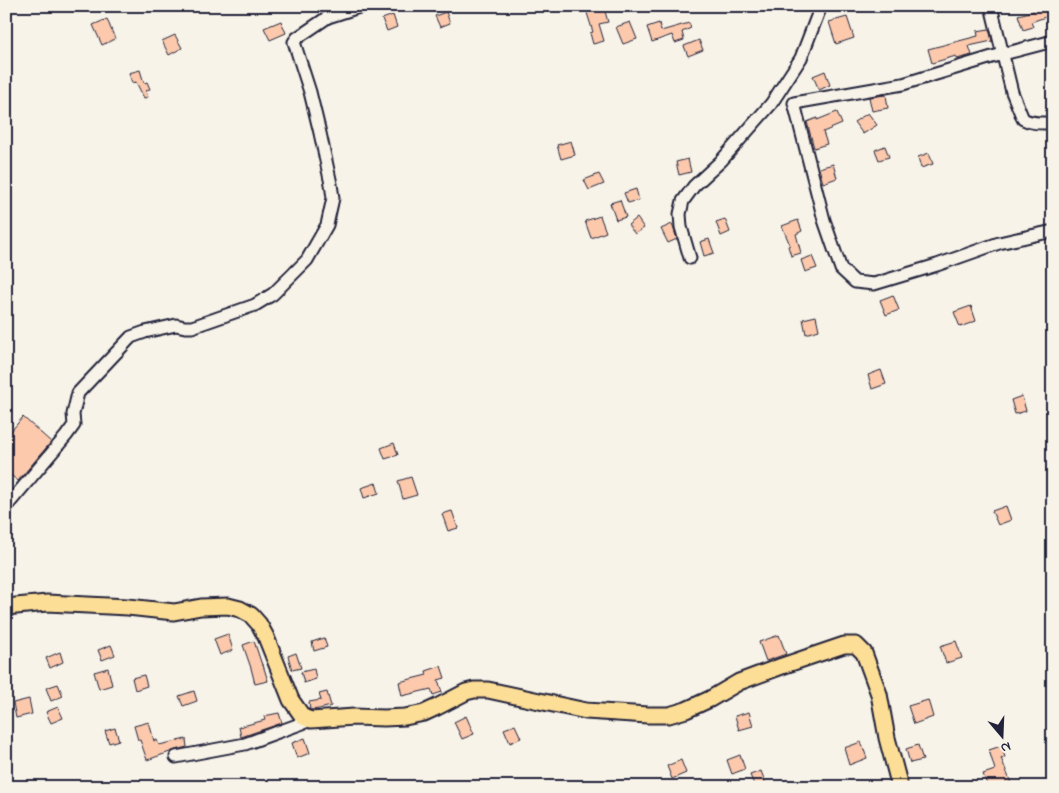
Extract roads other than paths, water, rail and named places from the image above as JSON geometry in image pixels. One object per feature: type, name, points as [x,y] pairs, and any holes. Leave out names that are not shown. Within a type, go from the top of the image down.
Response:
[{"type":"main road","points":[[6,607],[47,603],[128,607],[174,612],[201,607],[228,606],[240,609],[251,615],[259,624],[291,700],[303,717],[311,720],[354,717],[405,717],[424,713],[466,692],[474,690],[488,690],[586,711],[669,716],[710,699],[739,682],[844,645],[856,645],[864,653],[879,694],[886,738],[900,787]]},
{"type":"street","points":[[6,507],[42,466],[74,425],[73,414],[78,393],[131,337],[176,325],[185,328],[192,327],[255,305],[273,294],[307,260],[326,225],[332,198],[331,184],[320,133],[310,92],[294,42],[328,17],[362,6]]},
{"type":"street","points":[[690,258],[680,214],[683,201],[694,186],[721,161],[772,104],[801,58],[821,6]]},
{"type":"street","points":[[991,6],[1012,92],[1023,119],[1029,122],[1053,123]]},
{"type":"street","points":[[794,104],[903,84],[1053,41]]},
{"type":"street","points":[[786,81],[794,104],[824,220],[841,269],[854,282],[874,284],[937,265],[999,243],[1053,231]]},
{"type":"street","points":[[176,757],[245,744],[311,720]]}]
